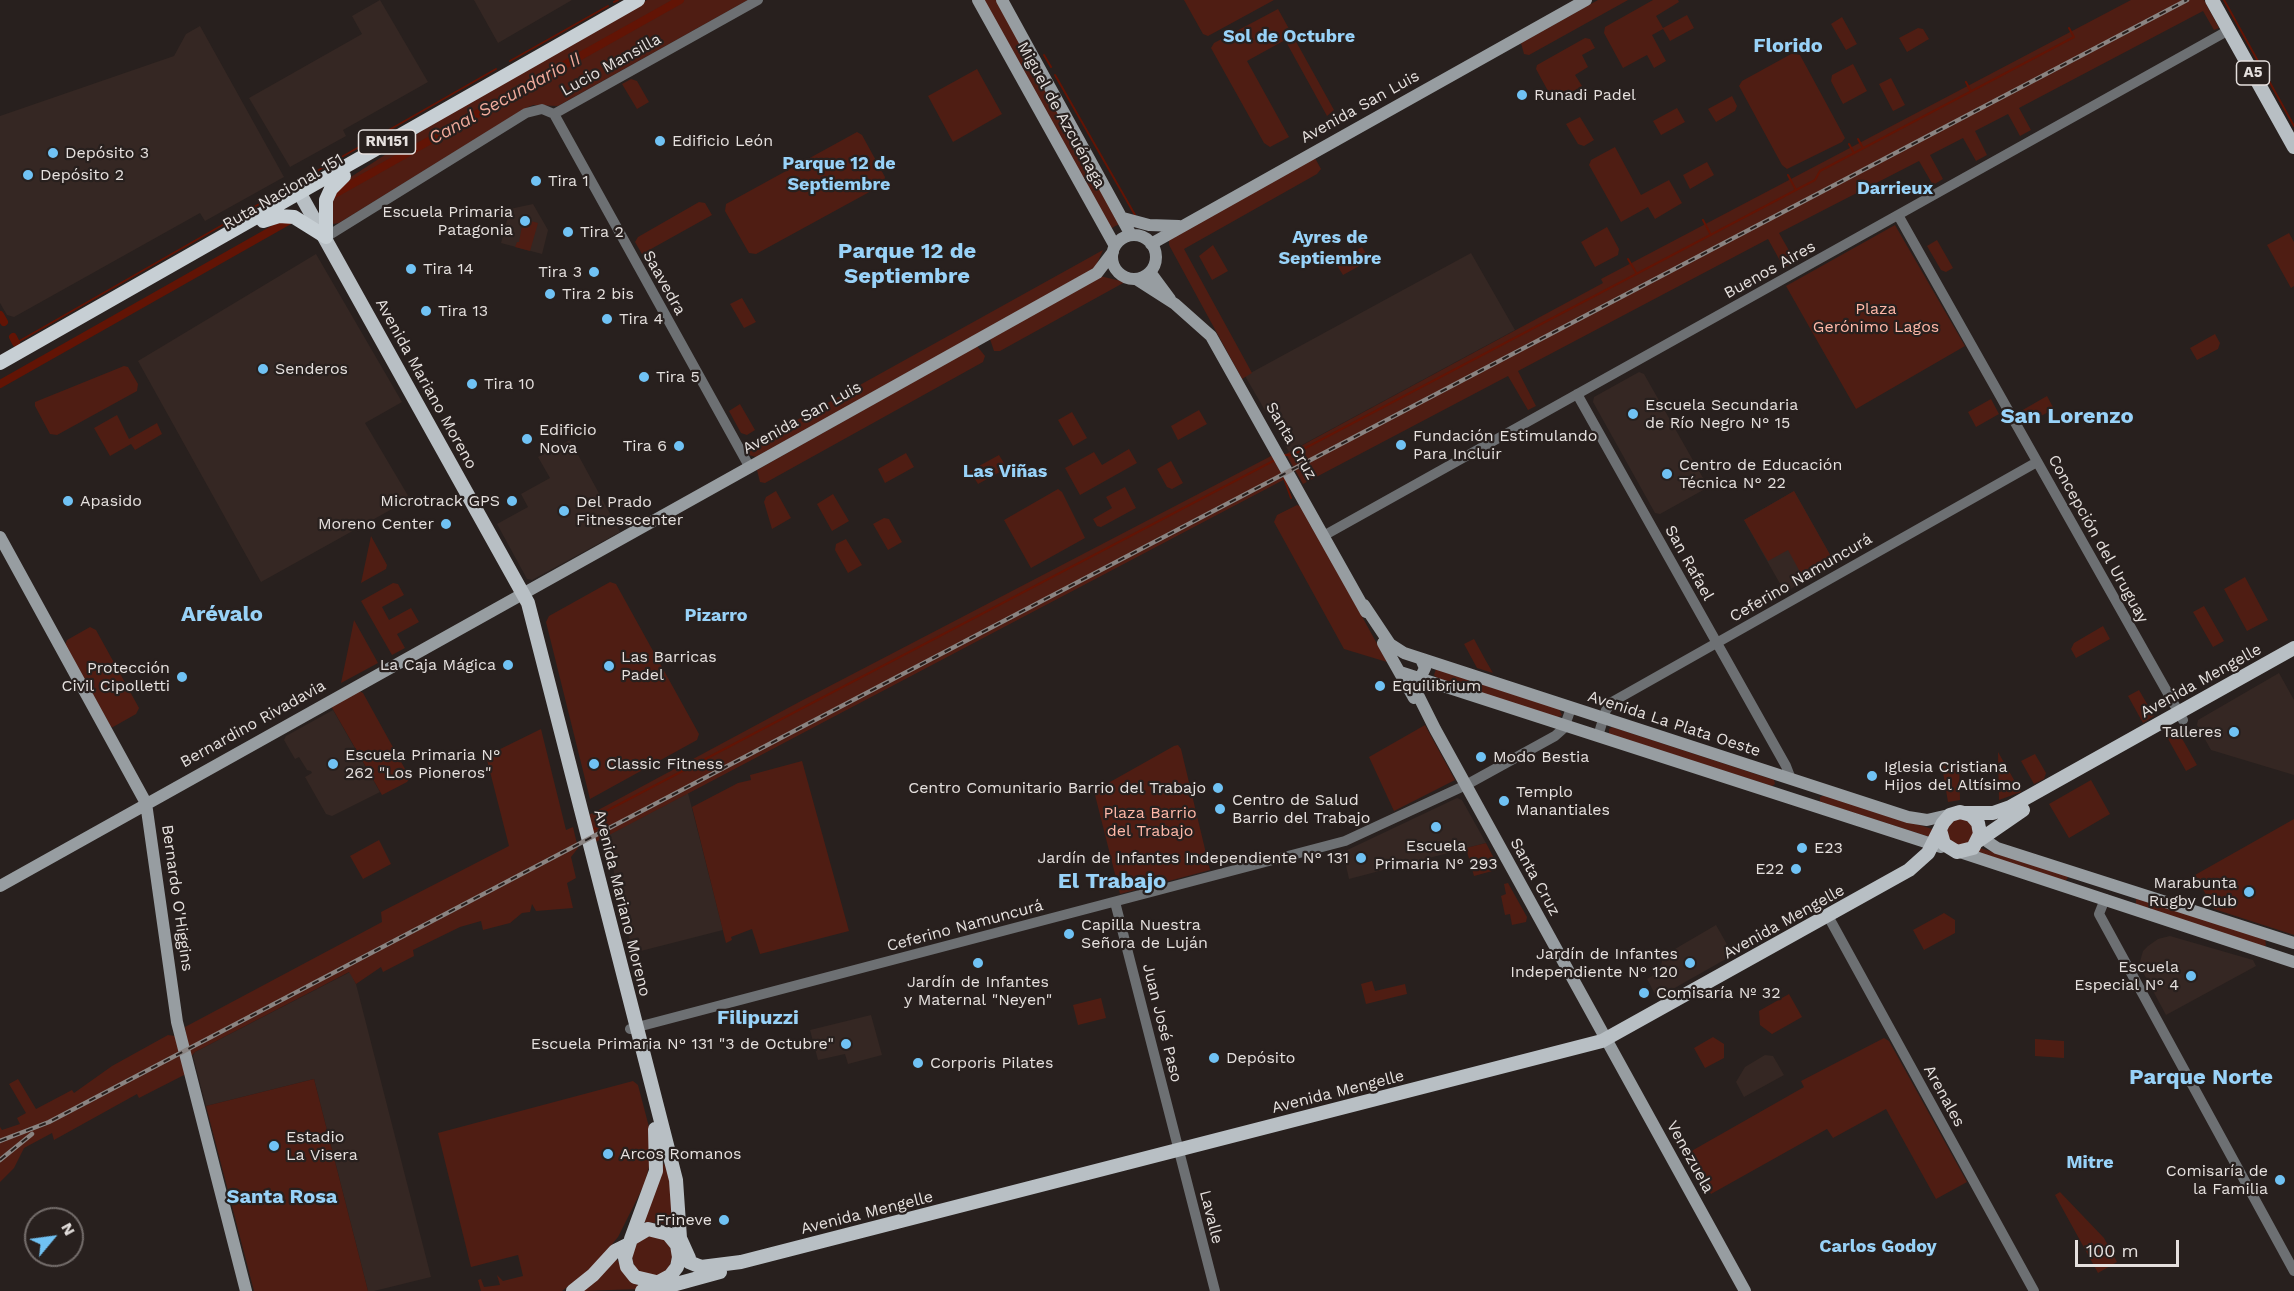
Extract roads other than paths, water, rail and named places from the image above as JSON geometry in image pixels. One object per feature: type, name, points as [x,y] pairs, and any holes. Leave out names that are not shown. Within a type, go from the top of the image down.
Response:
[{"type":"highway","name":"Ruta Nacional 151","points":[[0,363],[130,288],[301,195],[475,92],[638,0]]},
{"type":"highway","name":"Ruta Nacional 151","points":[[130,288],[201,256],[264,221],[301,195],[344,176],[385,152],[475,92]]},
{"type":"highway","points":[[326,237],[326,200],[331,189],[344,176]]},
{"type":"highway","points":[[264,221],[279,216],[294,217],[326,237]]},
{"type":"main road","name":"Miguel de Azcuénaga","points":[[978,0],[1114,249]]},
{"type":"main road","points":[[1002,0],[1131,236],[1145,239],[1151,244],[1155,258],[1150,272],[1136,279],[1097,273]]},
{"type":"main road","name":"Avenida San Luis","points":[[1151,244],[1586,0]]},
{"type":"main road","name":"A5","points":[[2212,0],[2294,147]]},
{"type":"main road","name":"Avenida Mariano Moreno","points":[[301,195],[523,592],[522,609],[677,1185],[678,1248]]},
{"type":"main road","points":[[1123,218],[1149,225],[1181,226]]},
{"type":"main road","name":"Avenida San Luis","points":[[523,592],[1097,273],[1123,238],[1131,236]]},
{"type":"main road","points":[[1114,249],[1113,264],[1122,276]]},
{"type":"main road","name":"Santa Cruz","points":[[1150,272],[1175,304]]},
{"type":"main road","name":"Santa Cruz","points":[[1136,279],[1175,304],[1211,336],[1325,535],[1423,714],[1435,729]]},
{"type":"main road","name":"Bernardo O'Higgins","points":[[0,537],[146,803],[177,1020],[246,1291]]},
{"type":"main road","name":"Bernardino Rivadavia","points":[[0,886],[523,592]]},
{"type":"main road","name":"Santa Cruz","points":[[1364,605],[1393,647],[1404,653]]},
{"type":"main road","name":"Avenida Mengelle","points":[[1980,835],[2294,648]]},
{"type":"main road","points":[[1404,653],[1397,656],[1398,670],[1419,678],[2294,962]]},
{"type":"main road","name":"Avenida La Plata Oeste","points":[[1404,653],[1914,819],[1928,820],[1958,813]]},
{"type":"main road","name":"Avenida Mengelle","points":[[1958,813],[1989,813],[2007,809],[2294,657]]},
{"type":"main road","name":"Santa Cruz","points":[[1421,659],[1425,668],[1419,678],[1416,692],[1605,1040]]},
{"type":"main road","points":[[1785,796],[1779,791],[1779,785],[1785,779],[1791,779]]},
{"type":"main road","points":[[1799,801],[1807,800],[1811,796],[1811,790],[1806,784]]},
{"type":"main road","points":[[1980,835],[1971,849],[1955,851],[1941,839],[1940,830],[1944,821],[1958,813],[1973,817],[1980,835],[1997,848],[2294,943]]},
{"type":"main road","name":"Avenida Mengelle","points":[[1909,870],[1924,858],[1940,830]]},
{"type":"main road","name":"Avenida Mengelle","points":[[698,1266],[741,1263],[1605,1040],[1909,870],[1955,851]]},
{"type":"main road","points":[[2075,890],[2071,879],[2080,874]]},
{"type":"main road","points":[[2121,905],[2129,903],[2134,891]]},
{"type":"main road","name":"Avenida Mariano Moreno","points":[[629,1242],[656,1171],[657,1138],[633,1028]]},
{"type":"main road","name":"Venezuela","points":[[1605,1040],[1745,1291]]},
{"type":"main road","name":"Avenida Mariano Moreno","points":[[613,1253],[646,1198]]},
{"type":"main road","name":"Avenida Mariano Moreno","points":[[679,1224],[683,1247],[690,1259],[698,1266]]},
{"type":"main road","points":[[576,1289],[613,1253],[642,1231],[655,1229],[668,1234],[689,1262],[698,1266]]},
{"type":"main road","points":[[629,1242],[625,1258],[630,1270],[639,1279],[655,1285]]},
{"type":"main road","points":[[642,1291],[670,1276],[677,1267],[678,1248]]},
{"type":"main road","name":"Avenida Mengelle","points":[[655,1285],[684,1281],[732,1269],[741,1263]]},
{"type":"street","name":"Lucio Mansilla","points":[[326,237],[526,113],[542,109],[554,114],[758,0]]},
{"type":"street","name":"Buenos Aires","points":[[1325,535],[2229,30]]},
{"type":"street","name":"Saavedra","points":[[554,114],[749,466]]},
{"type":"street","name":"Concepción del Uruguay","points":[[1898,215],[2181,717]]},
{"type":"street","name":"San Rafael","points":[[1577,394],[1786,765],[1791,779]]},
{"type":"street","name":"Ceferino Namuncurá","points":[[1598,736],[1608,706],[1614,701],[2037,462]]},
{"type":"street","points":[[1565,725],[1571,708]]},
{"type":"street","name":"Ceferino Namuncurá","points":[[633,1028],[1336,844],[1466,785],[1555,736],[1565,725]]},
{"type":"street","points":[[2105,900],[2099,914],[2294,1271]]},
{"type":"street","name":"Juan José Paso","points":[[1115,902],[1179,1150]]},
{"type":"street","name":"Arenales","points":[[1828,916],[2034,1291]]},
{"type":"street","name":"Lavalle","points":[[1179,1150],[1215,1291]]},
{"type":"waterway","points":[[614,2],[618,0]]},
{"type":"waterway","name":"Canal Secundario II","points":[[329,197],[680,0]]},
{"type":"waterway","points":[[2224,0],[2294,126]]},
{"type":"waterway","points":[[510,61],[608,6]]},
{"type":"waterway","points":[[1282,455],[1292,455],[1815,180],[1820,171],[2074,37],[2069,28]]},
{"type":"waterway","points":[[1044,55],[1051,67]]},
{"type":"waterway","points":[[296,183],[496,69]]},
{"type":"waterway","points":[[1055,75],[1135,215]]},
{"type":"waterway","points":[[1966,82],[1970,90]]},
{"type":"waterway","points":[[1858,139],[1863,148]]},
{"type":"waterway","points":[[1849,144],[1854,153]]},
{"type":"waterway","points":[[1788,175],[1796,190]]},
{"type":"waterway","points":[[16,343],[289,187]]},
{"type":"waterway","name":"Canal Secundario II","points":[[0,384],[290,220]]},
{"type":"waterway","points":[[1703,220],[1711,235]]},
{"type":"waterway","points":[[1628,259],[1637,274]]},
{"type":"waterway","points":[[0,315],[4,322]]},
{"type":"waterway","points":[[13,337],[16,343]]},
{"type":"waterway","points":[[593,830],[602,825],[605,812],[612,808],[1275,460]]},
{"type":"waterway","points":[[1284,478],[1291,498]]},
{"type":"railway","points":[[0,1141],[49,1122],[2187,0]]},
{"type":"railway","points":[[0,1160],[32,1134]]},
{"type":"place","name":"Runadi Padel","points":[[1522,95]]},
{"type":"place","name":"Edificio León","points":[[660,141]]},
{"type":"place","name":"Depósito 3","points":[[53,153]]},
{"type":"place","name":"Depósito 2","points":[[28,175]]},
{"type":"place","name":"Tira 1","points":[[536,181]]},
{"type":"place","name":"Escuela Primaria Patagonia","points":[[525,221]]},
{"type":"place","name":"Tira 2","points":[[568,232]]},
{"type":"place","name":"Tira 14","points":[[411,269]]},
{"type":"place","name":"Tira 3","points":[[594,272]]},
{"type":"place","name":"Tira 2 bis","points":[[550,294]]},
{"type":"place","name":"Tira 13","points":[[426,311]]},
{"type":"place","name":"Tira 4","points":[[607,319]]},
{"type":"place","name":"Senderos","points":[[263,369]]},
{"type":"place","name":"Tira 5","points":[[644,377]]},
{"type":"place","name":"Tira 10","points":[[472,384]]},
{"type":"place","name":"Escuela Secundaria de Río Negro N° 15","points":[[1633,414]]},
{"type":"place","name":"Edificio Nova","points":[[527,439]]},
{"type":"place","name":"Fundación Estimulando Para Incluir","points":[[1401,445]]},
{"type":"place","name":"Tira 6","points":[[679,446]]},
{"type":"place","name":"Centro de Educación Técnica N° 22","points":[[1667,474]]},
{"type":"place","name":"Apasido","points":[[68,501]]},
{"type":"place","name":"Microtrack GPS","points":[[512,501]]},
{"type":"place","name":"Del Prado Fitnesscenter","points":[[564,511]]},
{"type":"place","name":"Moreno Center","points":[[446,524]]},
{"type":"place","name":"La Caja Mágica","points":[[508,665]]},
{"type":"place","name":"Las Barricas Padel","points":[[609,666]]},
{"type":"place","name":"Protección Civil Cipolletti","points":[[182,677]]},
{"type":"place","name":"Equilibrium","points":[[1380,686]]},
{"type":"place","name":"Talleres","points":[[2234,732]]},
{"type":"place","name":"Modo Bestia","points":[[1481,757]]},
{"type":"place","name":"Escuela Primaria N° 262 \"Los Pioneros\"","points":[[333,764]]},
{"type":"place","name":"Classic Fitness","points":[[594,764]]},
{"type":"place","name":"Iglesia Cristiana Hijos del Altísimo","points":[[1872,776]]},
{"type":"place","name":"Centro Comunitario Barrio del Trabajo","points":[[1218,788]]},
{"type":"place","name":"Templo Manantiales","points":[[1504,801]]},
{"type":"place","name":"Centro de Salud Barrio del Trabajo","points":[[1220,809]]},
{"type":"place","name":"Escuela Primaria N° 293","points":[[1436,827]]},
{"type":"place","name":"E23","points":[[1802,848]]},
{"type":"place","name":"Jardín de Infantes Independiente N° 131","points":[[1361,858]]},
{"type":"place","name":"E22","points":[[1796,869]]},
{"type":"place","name":"Marabunta Rugby Club","points":[[2249,892]]},
{"type":"place","name":"Capilla Nuestra Señora de Luján","points":[[1069,934]]},
{"type":"place","name":"Jardín de Infantes y Maternal \"Neyen\"","points":[[978,963]]},
{"type":"place","name":"Jardín de Infantes Independiente N° 120","points":[[1690,963]]},
{"type":"place","name":"Escuela Especial N° 4","points":[[2191,976]]},
{"type":"place","name":"Comisaría Nº 32","points":[[1644,993]]},
{"type":"place","name":"Escuela Primaria N° 131 \"3 de Octubre\"","points":[[846,1044]]},
{"type":"place","name":"Depósito","points":[[1214,1058]]},
{"type":"place","name":"Corporis Pilates","points":[[918,1063]]},
{"type":"place","name":"Estadio La Visera","points":[[274,1146]]},
{"type":"place","name":"Arcos Romanos","points":[[608,1154]]},
{"type":"place","name":"Comisaría de la Familia","points":[[2280,1180]]},
{"type":"place","name":"Frineve","points":[[724,1220]]},
{"type":"district","name":"Sol de Octubre","points":[[1289,37]]},
{"type":"district","name":"Florido","points":[[1788,46]]},
{"type":"district","name":"Parque 12 de Septiembre","points":[[839,174]]},
{"type":"district","name":"Darrieux","points":[[1895,189]]},
{"type":"district","name":"Ayres de Septiembre","points":[[1330,248]]},
{"type":"district","name":"Parque 12 de Septiembre","points":[[907,264]]},
{"type":"district","name":"San Lorenzo","points":[[2067,417]]},
{"type":"district","name":"Las Viñas","points":[[1005,472]]},
{"type":"district","name":"Arévalo","points":[[222,615]]},
{"type":"district","name":"Pizarro","points":[[716,616]]},
{"type":"district","name":"El Trabajo","points":[[1112,882]]},
{"type":"district","name":"Filipuzzi","points":[[758,1018]]},
{"type":"district","name":"Parque Norte","points":[[2201,1078]]},
{"type":"district","name":"Mitre","points":[[2090,1163]]},
{"type":"district","name":"Santa Rosa","points":[[282,1197]]},
{"type":"district","name":"Carlos Godoy","points":[[1878,1247]]},
{"type":"park label","name":"Plaza Gerónimo Lagos","points":[[1876,318]]},
{"type":"park label","name":"Plaza Barrio del Trabajo","points":[[1150,822]]}]
